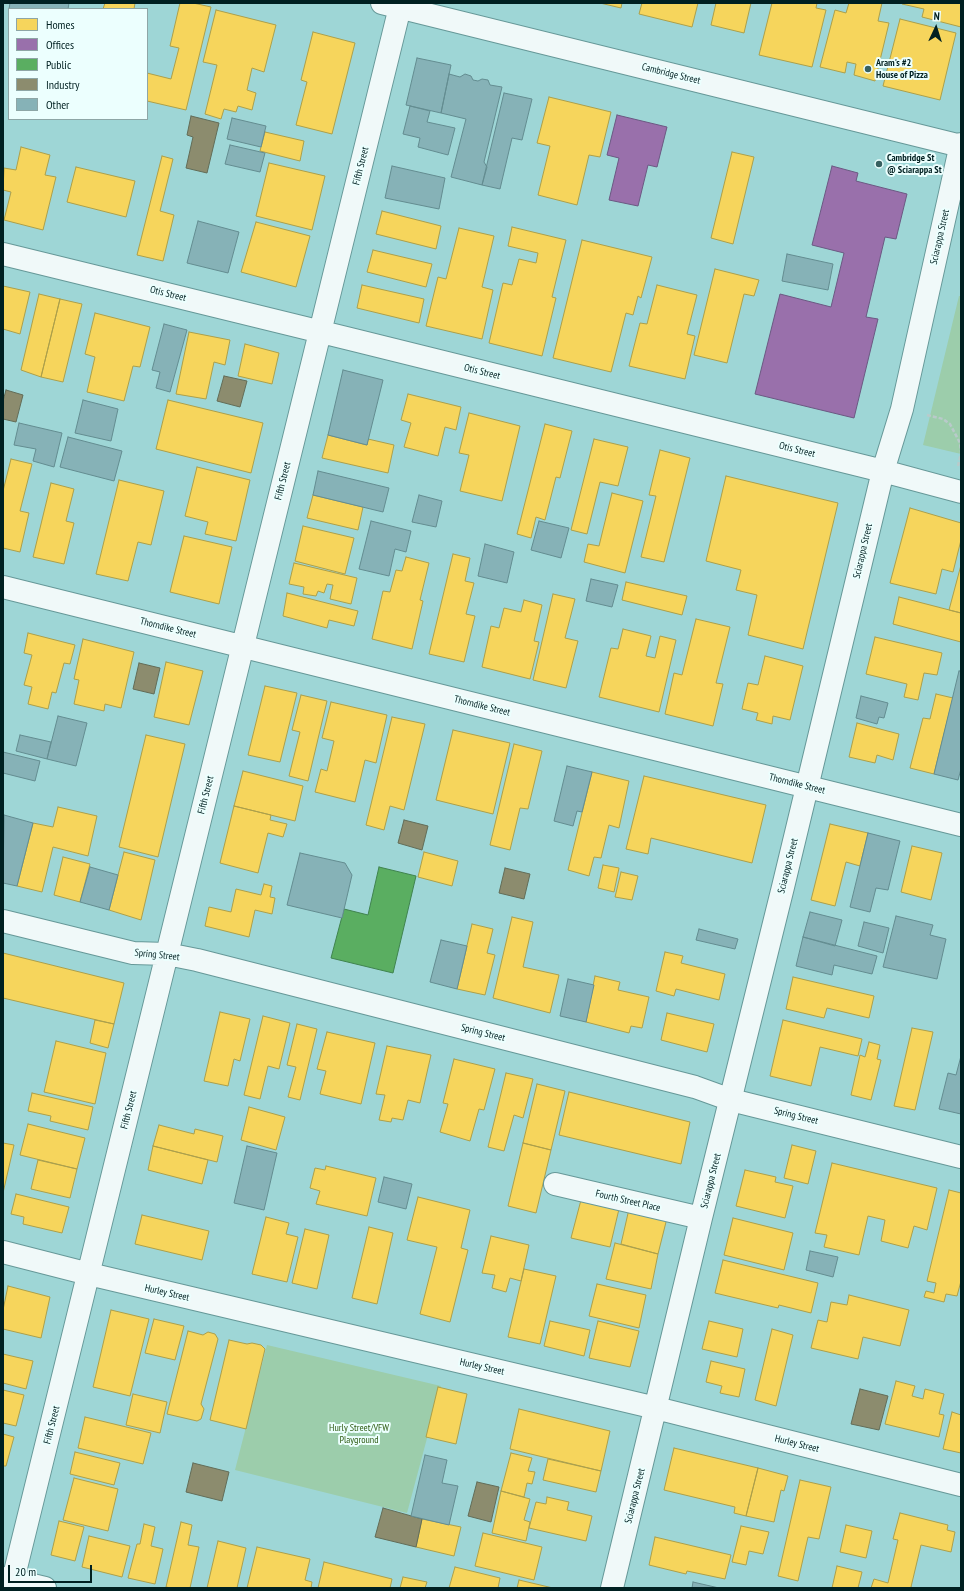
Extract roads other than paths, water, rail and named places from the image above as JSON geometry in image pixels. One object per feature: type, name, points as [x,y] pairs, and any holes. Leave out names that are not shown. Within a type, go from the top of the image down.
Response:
[{"type":"street","name":"Cambridge Street","points":[[394,4],[961,145]]},
{"type":"street","name":"Fifth Street","points":[[9,1582],[89,1274],[320,332],[394,4]]},
{"type":"street","name":"Sciarappa Street","points":[[612,1588],[701,1218],[808,786],[883,471],[902,409],[961,145]]},
{"type":"street","name":"Otis Street","points":[[3,254],[883,471],[961,492]]},
{"type":"street","name":"Thorndike Street","points":[[3,587],[961,825]]},
{"type":"street","name":"Spring Street","points":[[3,921],[133,953],[167,954],[197,960],[695,1087],[731,1100],[961,1157]]},
{"type":"street","name":"Fourth Street Place","points":[[555,1184],[701,1218]]},
{"type":"street","name":"Hurley Street","points":[[3,1252],[89,1274],[656,1408],[961,1485]]},
{"type":"street","points":[[9,1582],[45,1588]]},
{"type":"place","name":"Aram's #2 House of Pizza","points":[[868,69]]},
{"type":"place","name":"Cambridge St @ Sciarappa St","points":[[879,164]]},
{"type":"park label","name":"Hurly Street/VFW Playground","points":[[359,1434]]}]
